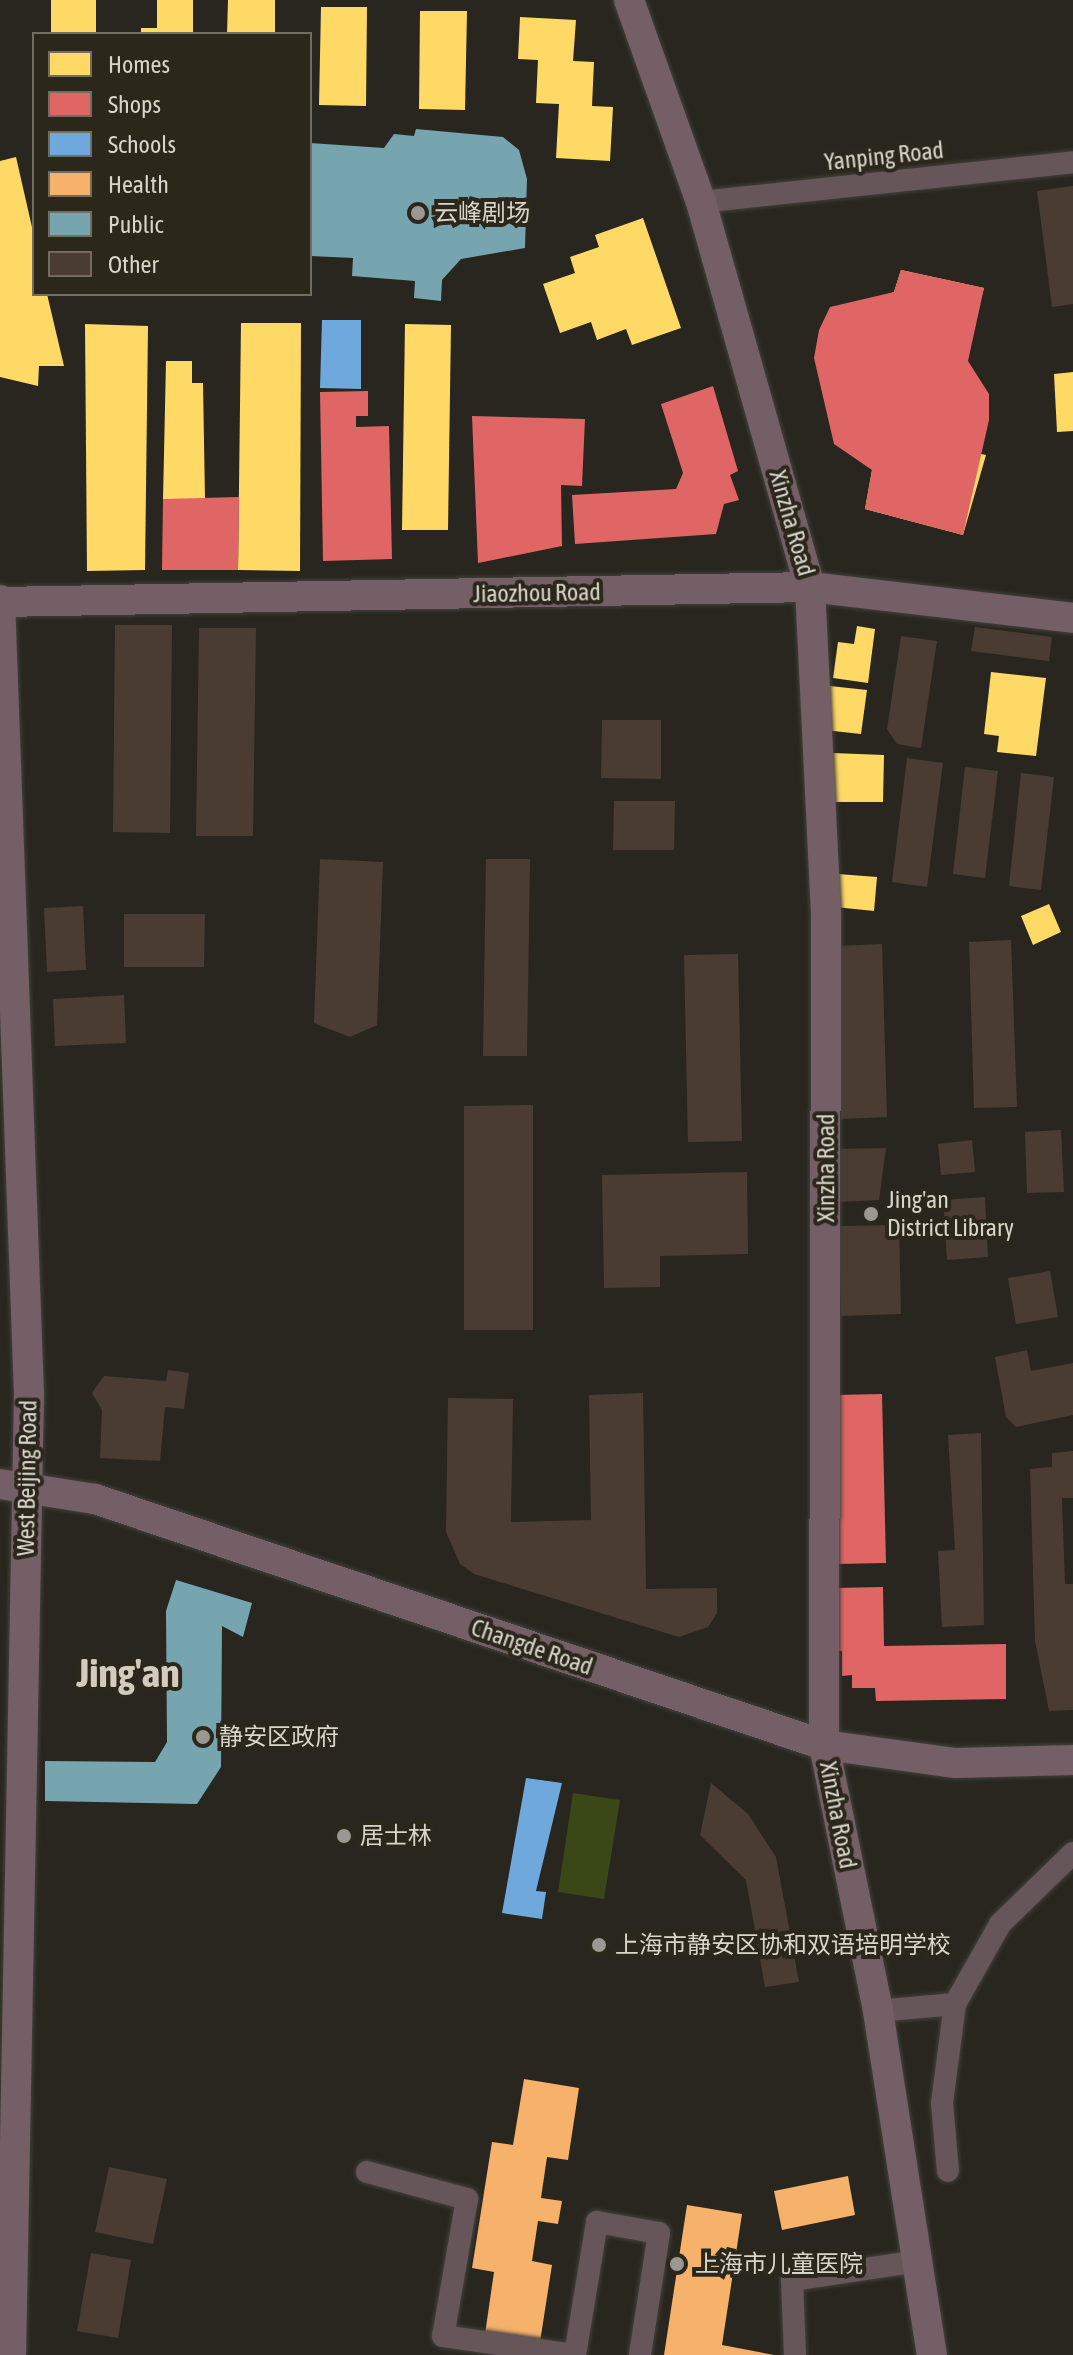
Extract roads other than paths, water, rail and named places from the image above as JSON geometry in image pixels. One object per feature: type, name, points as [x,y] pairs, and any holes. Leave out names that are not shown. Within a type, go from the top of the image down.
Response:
[{"type":"main road","name":"Xinzha Road","points":[[629,0],[701,202],[810,587],[826,914],[824,1745],[878,2011],[913,2262],[932,2355]]},
{"type":"main road","name":"Jiaozhou Road","points":[[0,602],[810,587],[1073,618]]},
{"type":"main road","name":"West Beijing Road","points":[[0,602],[14,1486],[6,2271],[11,2355]]},
{"type":"main road","name":"Changde Road","points":[[14,1486],[95,1499],[824,1745],[956,1763],[1073,1760]]},
{"type":"street","name":"Yanping Road","points":[[701,202],[1073,162]]},
{"type":"street","points":[[948,2171],[942,2103],[955,2004],[1000,1924],[1073,1853]]},
{"type":"street","points":[[878,2011],[955,2004]]},
{"type":"street","points":[[367,2172],[467,2199],[443,2336],[574,2355],[597,2222],[659,2233],[640,2355]]},
{"type":"street","points":[[795,2355],[792,2280],[913,2262]]},
{"type":"place","name":"云峰剧场","points":[[418,213]]},
{"type":"place","name":"Jing'an District Library","points":[[871,1214]]},
{"type":"place","name":"静安区政府","points":[[203,1737]]},
{"type":"place","name":"居士林","points":[[344,1836]]},
{"type":"place","name":"上海市静安区协和双语培明学校","points":[[599,1945]]},
{"type":"place","name":"上海市儿童医院","points":[[677,2264]]},
{"type":"district","name":"Jing'an","points":[[128,1673]]}]
